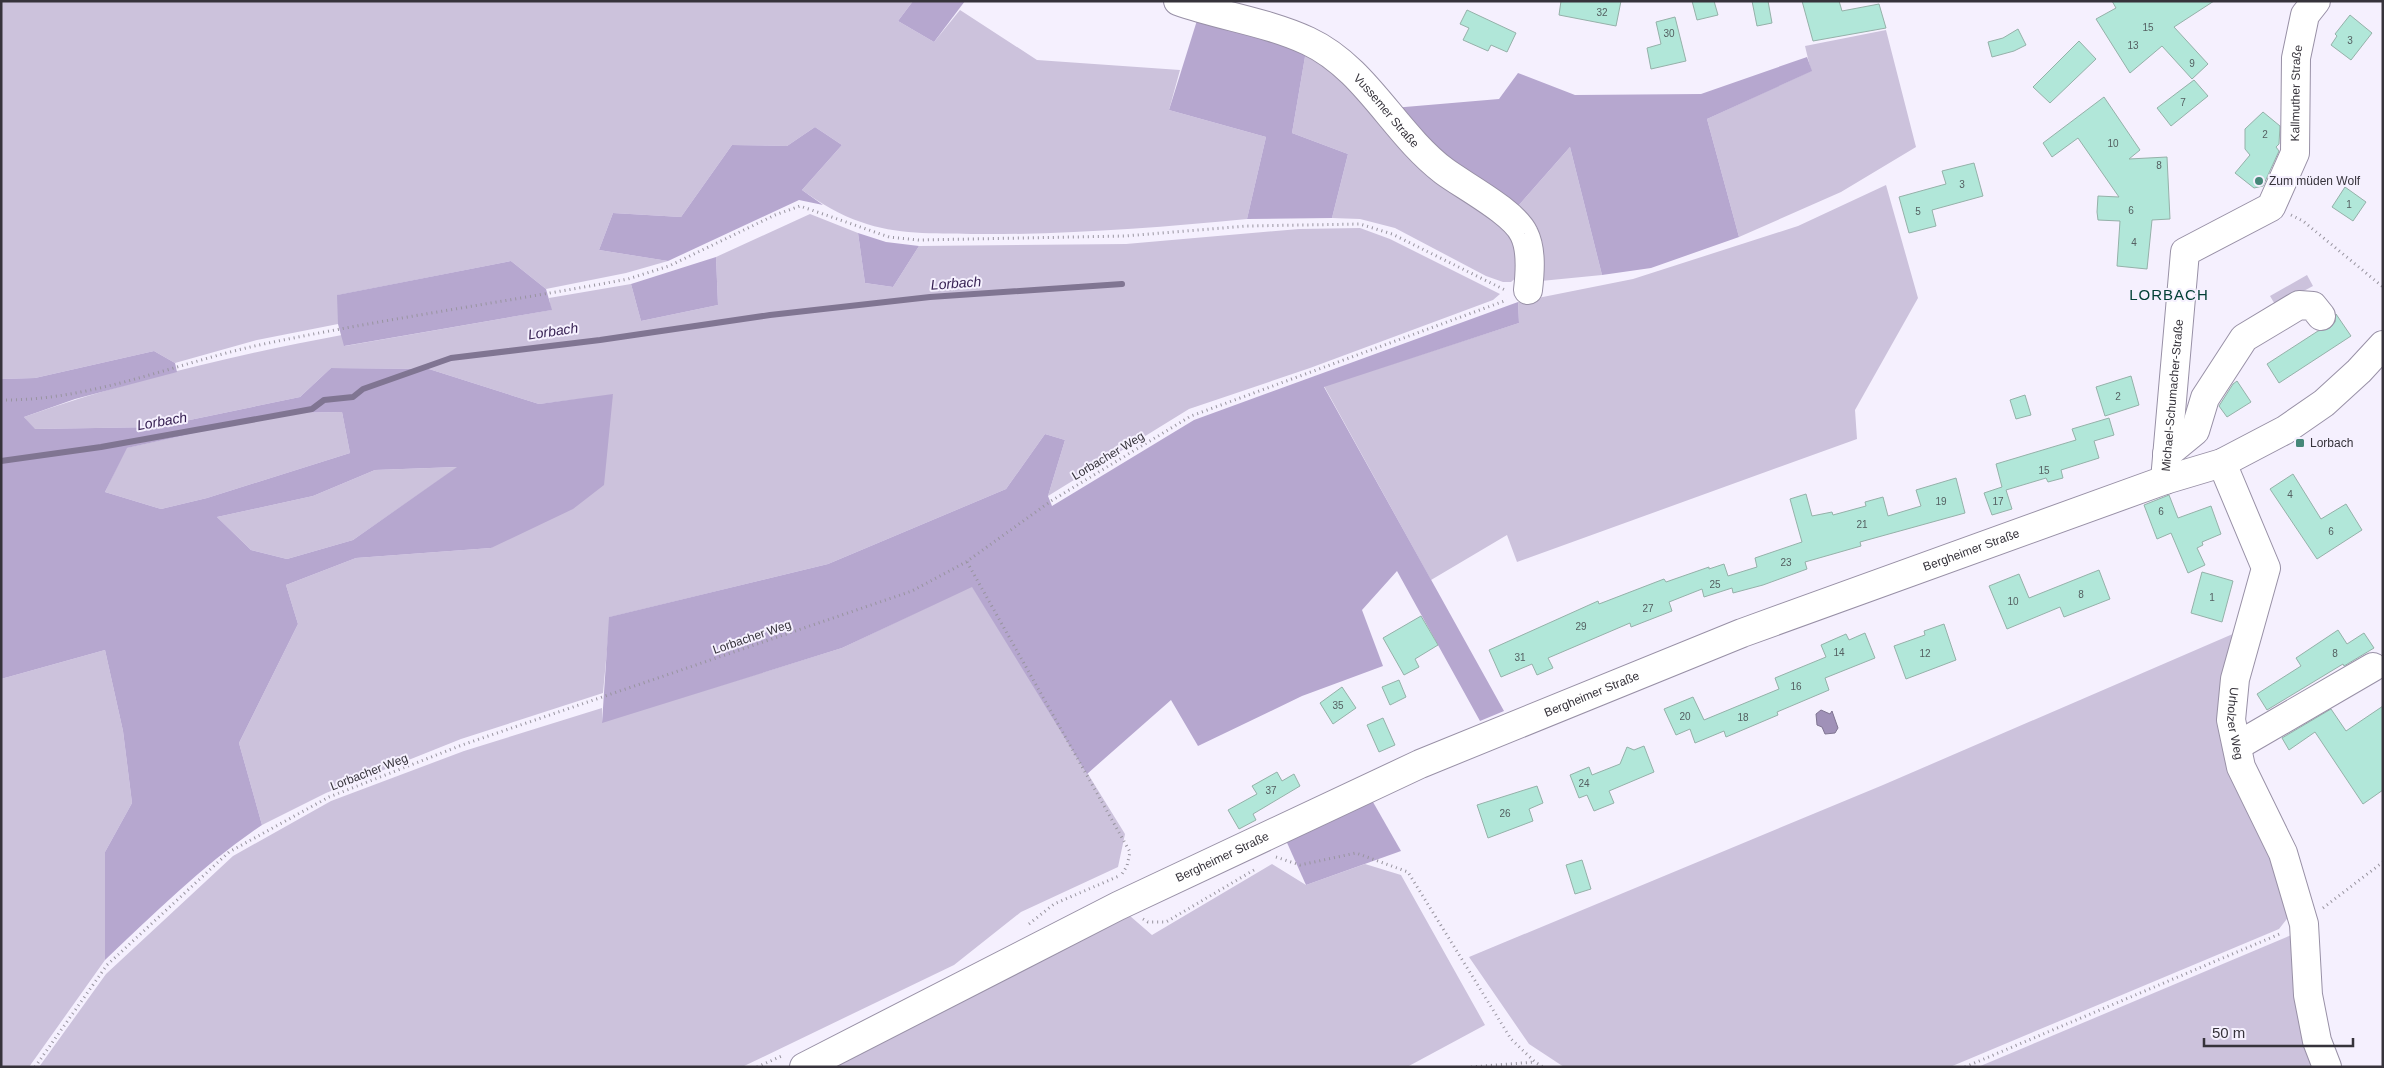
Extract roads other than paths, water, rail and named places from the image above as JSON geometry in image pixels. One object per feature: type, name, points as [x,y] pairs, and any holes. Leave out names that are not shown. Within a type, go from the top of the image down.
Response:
[{"type":"street","name":"Vussemer Straße","points":[[1178,1],[1308,41],[1343,62],[1442,170],[1506,215],[1524,234],[1530,267],[1528,290]]},
{"type":"street","name":"Kallmuther Straße","points":[[2185,252],[2271,207],[2295,154],[2296,58],[2305,16],[2316,1]]},
{"type":"street","name":"Michael-Schumacher-Straße","points":[[2166,467],[2185,252]]},
{"type":"street","points":[[2166,467],[2195,430],[2205,398],[2244,338],[2299,305],[2313,306],[2321,316]]},
{"type":"street","name":"Bergheimer Straße","points":[[804,1067],[1118,906],[1268,853],[1420,764],[1742,633],[2166,467],[2222,463],[2285,430],[2324,404],[2383,345]]},
{"type":"street","name":"Urholzer Weg","points":[[2222,463],[2266,568],[2235,679],[2231,720],[2241,767],[2283,853],[2304,924],[2308,995],[2317,1042],[2327,1067]]},
{"type":"street","points":[[2237,746],[2373,667]]},
{"type":"waterway","name":"Lorbach","points":[[1,461],[101,447],[312,409],[324,400],[353,397],[363,389],[451,358],[600,340],[770,315],[930,297],[1122,284]]},
{"type":"place","name":"Zum müden Wolf","points":[[2259,181]]},
{"type":"place","name":"Lorbach","points":[[2300,443]]},
{"type":"district","name":"LORBACH","points":[[2169,294]]}]
